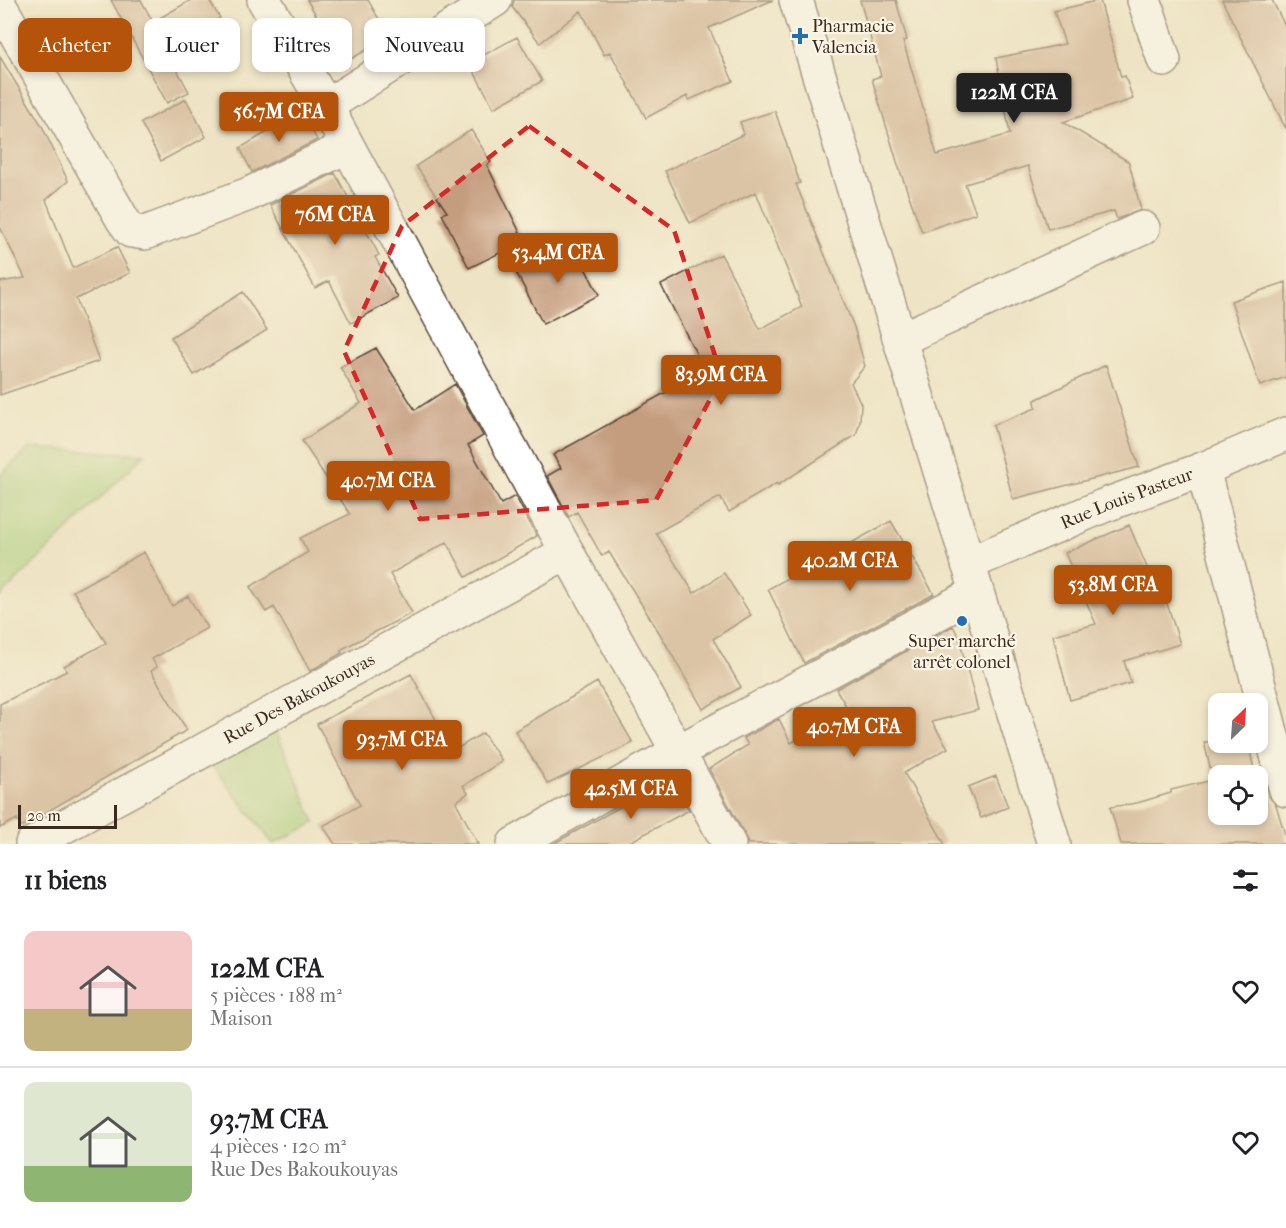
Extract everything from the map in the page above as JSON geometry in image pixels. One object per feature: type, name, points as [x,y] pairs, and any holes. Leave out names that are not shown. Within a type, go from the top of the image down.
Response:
[{"type":"main road","points":[[264,0],[326,106],[346,147],[567,552],[729,844]]},
{"type":"main road","points":[[326,106],[495,0]]},
{"type":"main road","points":[[796,0],[1054,844]]},
{"type":"main road","points":[[1144,0],[1164,60]]},
{"type":"main road","points":[[0,6],[131,231],[145,233],[249,194],[346,147]]},
{"type":"main road","points":[[901,339],[1143,228]]},
{"type":"main road","name":"Rue Louis Pasteur","points":[[514,844],[679,751],[972,579],[1103,506],[1203,469],[1286,434]]},
{"type":"main road","points":[[1203,469],[1286,790]]},
{"type":"main road","name":"Rue Des Bakoukouyas","points":[[32,844],[567,552]]},
{"type":"highlighted area","points":[[529,126],[674,230],[722,377],[656,500],[420,519],[344,351],[402,226]]},
{"type":"green space","points":[[30,448],[145,454],[0,597],[0,475]]},
{"type":"green space","points":[[273,723],[315,823],[273,844],[206,757]]},
{"type":"building","points":[[111,0],[141,0],[151,18],[144,18],[144,61],[132,39],[132,18],[121,18]]},
{"type":"building","points":[[191,0],[209,0],[220,18],[160,18]]},
{"type":"building","points":[[307,0],[368,0],[378,18],[364,18],[364,51],[352,58],[352,18],[318,18]]},
{"type":"building","points":[[514,0],[773,0],[709,28],[733,81],[689,100],[687,96],[646,118],[610,52],[604,55],[581,11],[540,43],[512,7]]},
{"type":"building","points":[[860,0],[896,0],[907,40],[903,41],[937,155],[1010,134],[996,58],[1065,44],[1054,11],[1100,0],[1121,77],[1125,76],[1133,99],[1063,122],[1129,162],[1141,210],[1117,219],[1114,211],[1048,229],[1028,166],[965,184],[976,213],[922,232],[899,168],[872,79],[881,76]]},
{"type":"building","points":[[1222,0],[1272,0],[1286,28],[1286,129]]},
{"type":"building","points":[[517,37],[542,81],[494,108],[474,72],[485,72],[485,54]]},
{"type":"building","points":[[0,57],[42,126],[68,181],[46,200],[73,268],[117,247],[130,273],[76,299],[99,361],[0,395],[0,282],[25,278],[0,227]]},
{"type":"building","points":[[150,72],[178,72],[189,92],[167,103]]},
{"type":"building","points":[[186,99],[206,137],[161,161],[141,123]]},
{"type":"building","points":[[775,111],[800,183],[796,184],[854,327],[865,366],[851,383],[861,404],[860,421],[856,435],[778,485],[777,483],[729,512],[720,497],[656,533],[694,593],[724,573],[751,615],[713,639],[741,687],[703,709],[609,552],[602,556],[577,512],[569,517],[547,476],[561,468],[553,455],[699,374],[693,364],[700,361],[661,285],[721,254],[760,329],[802,307],[756,192],[690,223],[665,171],[744,134],[740,122]]},
{"type":"building","points":[[302,112],[317,140],[252,172],[240,148]]},
{"type":"building","points":[[471,130],[491,162],[487,165],[524,241],[469,268],[442,214],[447,212],[416,166]]},
{"type":"building","points":[[335,173],[379,255],[375,257],[398,298],[351,323],[329,281],[315,288],[270,205]]},
{"type":"building","points":[[572,243],[599,295],[543,324],[516,272]]},
{"type":"building","points":[[1286,282],[1286,377],[1260,386],[1231,301]]},
{"type":"building","points":[[243,292],[267,330],[194,375],[171,337]]},
{"type":"building","points":[[376,348],[415,410],[455,384],[483,436],[468,445],[501,504],[515,496],[537,536],[466,577],[447,542],[390,574],[412,613],[340,650],[342,653],[310,671],[274,607],[266,612],[250,587],[308,552],[300,538],[350,514],[302,441],[361,403],[340,367]]},
{"type":"building","points":[[1106,365],[1139,467],[1013,499],[993,425],[1036,408],[1035,400]]},
{"type":"building","points":[[891,521],[934,594],[804,663],[768,589]]},
{"type":"building","points":[[1129,525],[1160,598],[1165,597],[1180,644],[1124,661],[1131,683],[1070,700],[1053,635],[1096,624],[1065,553]]},
{"type":"building","points":[[144,552],[172,606],[188,596],[207,628],[152,659],[157,667],[151,671],[187,730],[21,827],[17,819],[0,828],[0,704],[67,671],[64,666],[106,643],[73,591]]},
{"type":"building","points":[[953,626],[958,635],[978,710],[932,722],[948,748],[904,773],[945,844],[748,844],[709,769],[748,745],[744,738],[779,719],[791,743],[849,711],[836,689]]},
{"type":"building","points":[[411,674],[453,751],[483,733],[502,761],[463,786],[468,793],[456,802],[478,844],[335,844],[323,826],[360,805],[317,724]]},
{"type":"building","points":[[597,682],[633,743],[548,784],[515,731]]},
{"type":"building","points":[[1204,742],[1208,742],[1208,753],[1250,753],[1253,765],[1209,765]]},
{"type":"building","points":[[996,776],[1008,807],[981,818],[968,787]]},
{"type":"building","points":[[1208,781],[1208,825],[1268,825],[1268,795],[1276,805],[1286,844],[1121,844],[1110,807],[1137,803],[1171,793],[1171,790]]},
{"type":"building","points":[[658,786],[664,795],[676,788],[689,810],[626,844],[553,844]]},
{"type":"place","name":"Pharmacie Valencia","points":[[800,36]]},
{"type":"place","name":"Super marché arrêt colonel","points":[[962,621]]}]
